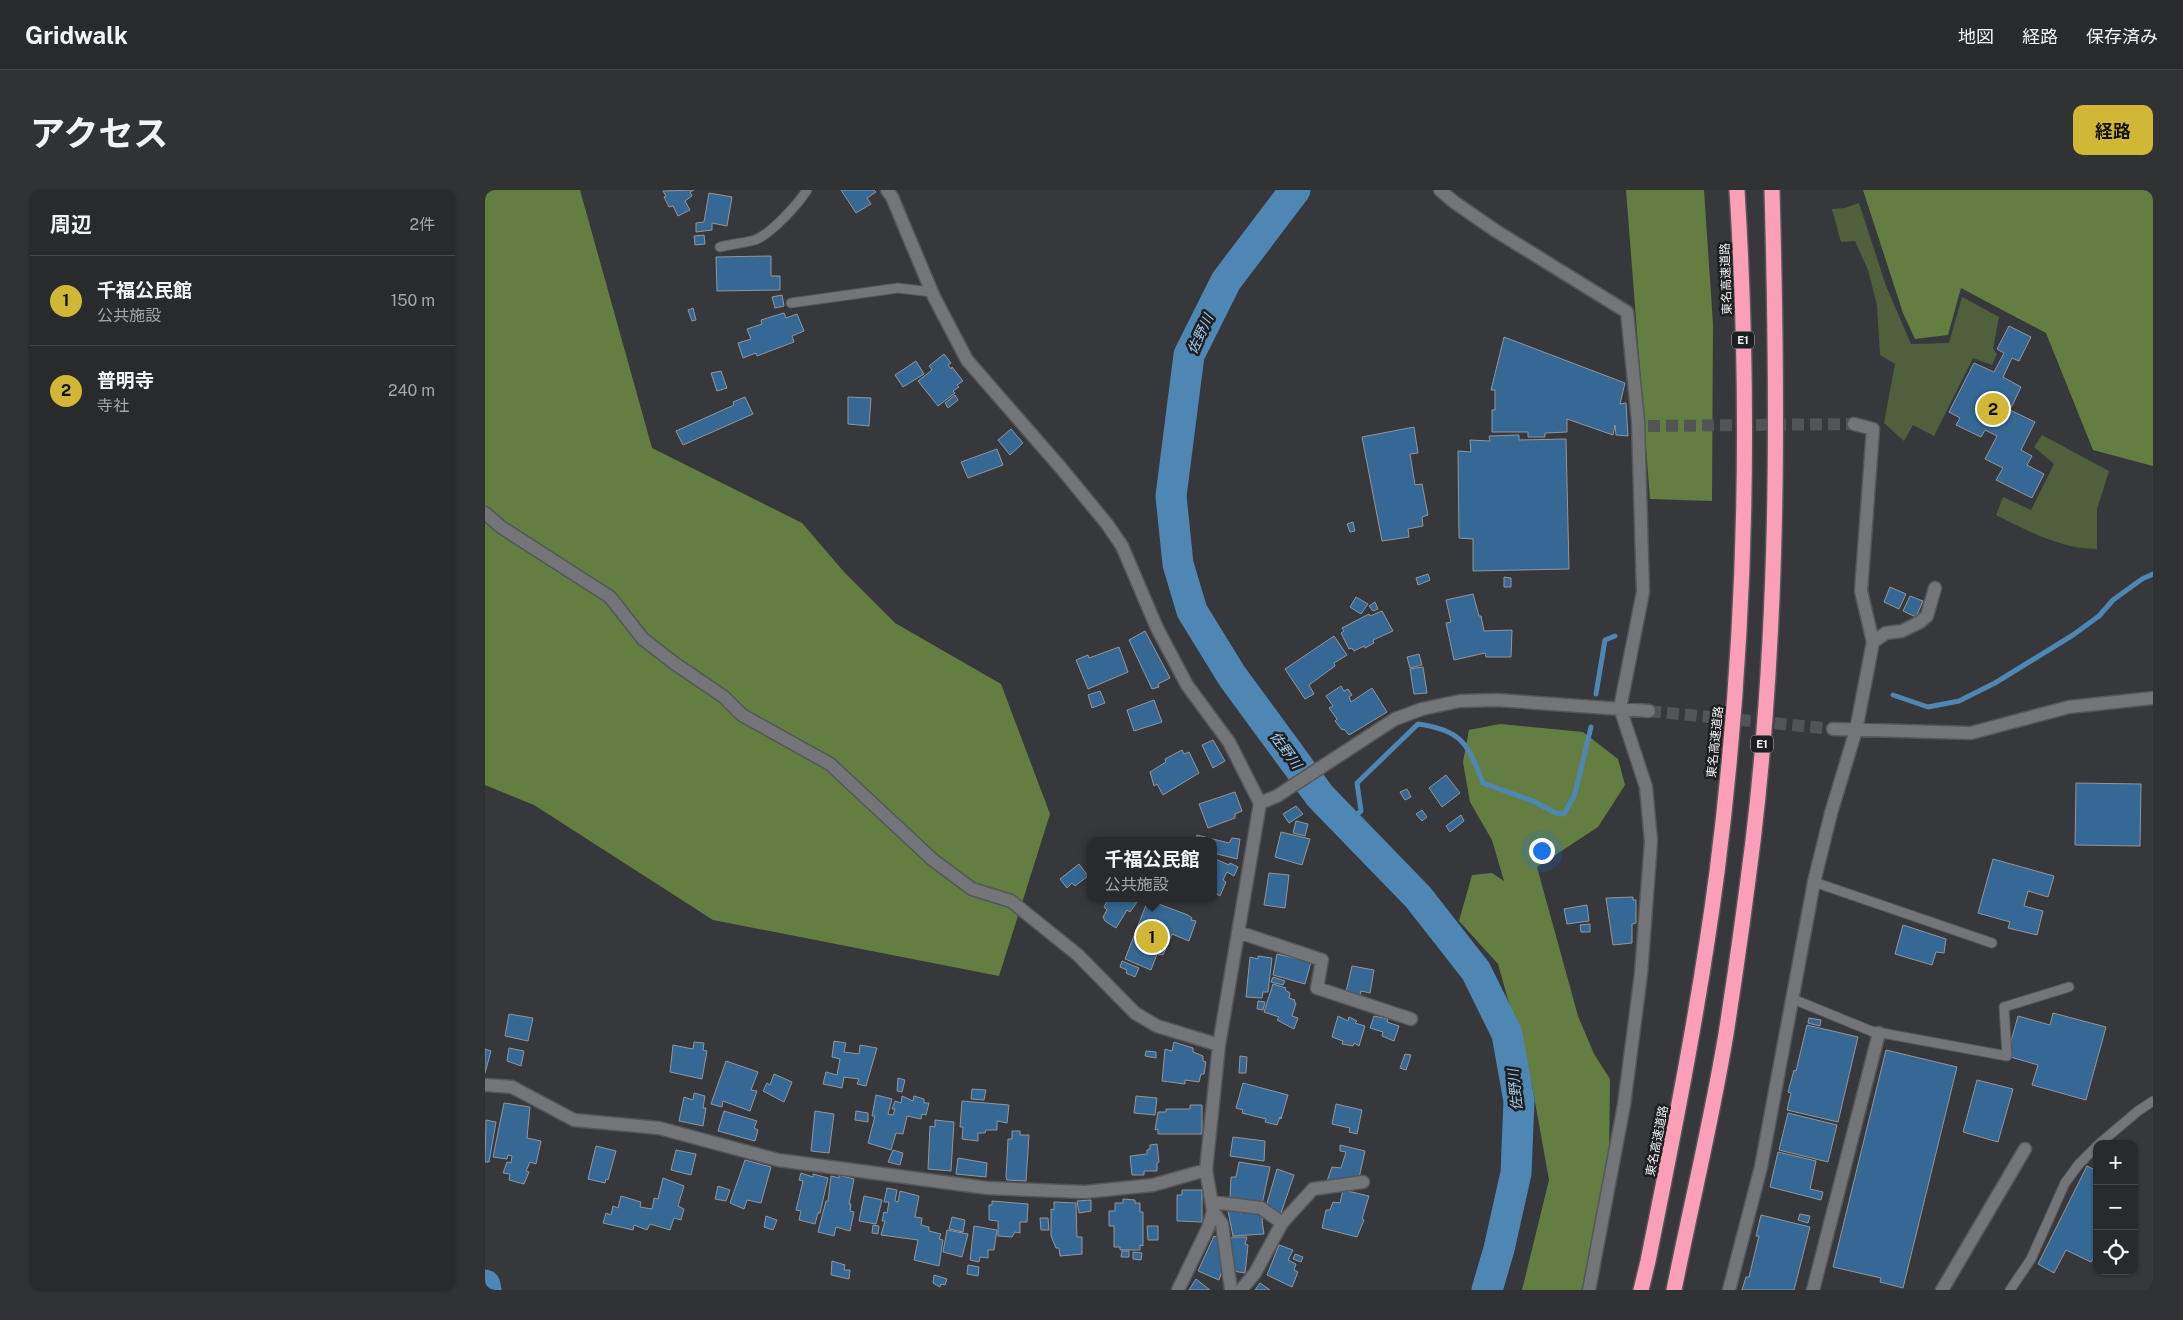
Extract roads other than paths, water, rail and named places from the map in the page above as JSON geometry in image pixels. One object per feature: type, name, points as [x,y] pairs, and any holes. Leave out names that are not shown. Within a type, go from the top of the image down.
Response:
[{"type":"highway","name":"東名高速道路","points":[[1641,1290],[1692,1042],[1717,871],[1736,690],[1744,529],[1744,386],[1737,190]]},
{"type":"highway","name":"E1","points":[[1674,1290],[1726,1034],[1753,840],[1767,687],[1775,521],[1776,373],[1772,190]]},
{"type":"street","points":[[887,190],[932,292],[967,360],[1061,468],[1107,524],[1122,546],[1157,628],[1187,685],[1229,742],[1260,802],[1219,1045],[1206,1170],[1213,1207],[1222,1224],[1231,1290]]},
{"type":"street","points":[[1440,190],[1496,231],[1627,312],[1643,424],[1643,592],[1620,708],[1646,787],[1651,841],[1641,974],[1624,1105],[1589,1290]]},
{"type":"street","points":[[1729,1290],[1761,1167],[1814,882],[1831,813],[1856,730],[1873,642],[1861,591],[1873,428],[1854,424]]},
{"type":"street","points":[[485,513],[501,527],[610,596],[643,639],[673,663],[724,697],[742,715],[830,764],[933,860],[972,889],[1011,901],[1078,955],[1135,1013],[1157,1026],[1219,1045]]},
{"type":"street","points":[[1873,642],[1886,633],[1902,631],[1921,622],[1927,616],[1935,588]]},
{"type":"street","points":[[1833,729],[1971,732],[2069,707],[2153,698]]},
{"type":"street","points":[[1260,802],[1277,796],[1395,719],[1460,700],[1497,700],[1649,711]]},
{"type":"street","points":[[1238,932],[1322,960],[1317,988],[1411,1019]]},
{"type":"street","points":[[1813,1290],[1879,1032]]},
{"type":"street","points":[[485,1085],[512,1087],[574,1120],[659,1128],[778,1160],[987,1188],[1085,1192],[1153,1185],[1206,1170]]},
{"type":"street","points":[[1942,1290],[2025,1149]]},
{"type":"street","points":[[1241,1290],[1255,1273],[1282,1223],[1313,1189],[1363,1182]]},
{"type":"street","points":[[1213,1207],[1261,1208],[1282,1223]]},
{"type":"street","points":[[1178,1290],[1208,1228],[1213,1207]]},
{"type":"lane","points":[[720,247],[757,239],[786,216],[807,190]]},
{"type":"lane","points":[[791,304],[898,288],[932,292]]},
{"type":"lane","points":[[1814,882],[1992,944]]},
{"type":"lane","points":[[1793,999],[1879,1032],[2007,1056],[2005,1007],[2069,987]]},
{"type":"lane","points":[[2104,1140],[2153,1101]]},
{"type":"lane","points":[[2010,1290],[2031,1259],[2065,1183],[2079,1164],[2093,1150]]},
{"type":"waterway","name":"佐野川","points":[[1295,190],[1226,281],[1189,355],[1171,496],[1178,564],[1192,611],[1232,676],[1320,796],[1418,897],[1476,971],[1507,1034],[1519,1101],[1516,1173],[1499,1249],[1487,1290]]},
{"type":"waterway","points":[[1893,695],[1928,707],[1959,701],[1995,683],[2073,635],[2099,616],[2113,600],[2142,579],[2153,574]]},
{"type":"waterway","points":[[1596,694],[1605,640],[1615,636]]},
{"type":"waterway","points":[[1346,823],[1361,811],[1357,783],[1418,724],[1445,730],[1462,742],[1468,749],[1483,783],[1533,801],[1556,813],[1564,814],[1575,794],[1591,727]]},
{"type":"waterway","points":[[485,1285],[486,1290]]},
{"type":"tunnel","points":[[1648,426],[1854,424]]},
{"type":"tunnel","points":[[1649,711],[1833,729]]},
{"type":"place","name":"普明寺","points":[[1993,409]]},
{"type":"place","name":"千福公民館","points":[[1152,937]]}]
